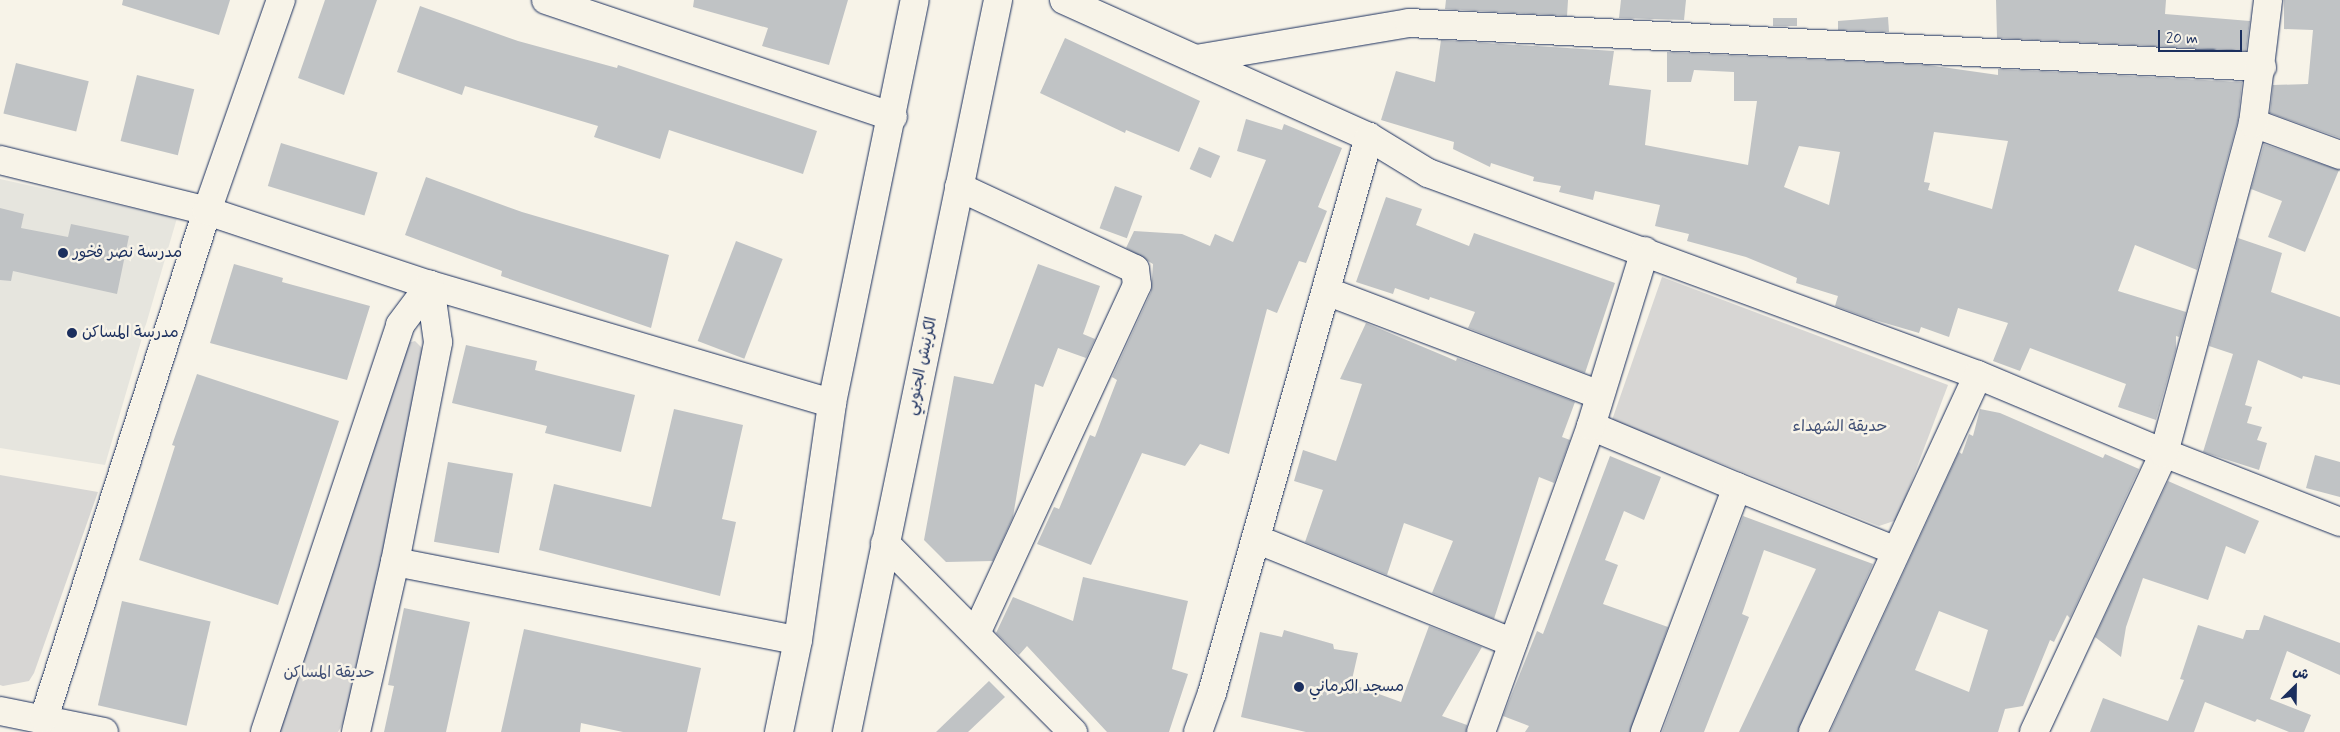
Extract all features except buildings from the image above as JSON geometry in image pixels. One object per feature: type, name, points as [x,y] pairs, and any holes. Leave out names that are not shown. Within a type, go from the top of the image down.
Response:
[{"type":"street","points":[[44,718],[207,211],[280,0]]},
{"type":"street","points":[[546,0],[892,117]]},
{"type":"street","points":[[779,732],[798,640],[832,403],[915,0]]},
{"type":"street","name":"الكرنيش الجنوبي","points":[[847,732],[998,0]]},
{"type":"street","points":[[1064,0],[1369,137],[1428,173],[1645,251],[1978,375],[2164,453],[2340,522]]},
{"type":"street","points":[[2034,732],[2164,453],[2253,123],[2262,67],[2268,0]]},
{"type":"street","points":[[1196,58],[1409,23],[2262,67]]},
{"type":"street","points":[[2253,123],[2340,155]]},
{"type":"street","points":[[1198,732],[1256,540],[1369,137]]},
{"type":"street","points":[[0,160],[207,211],[430,285],[832,403]]},
{"type":"street","points":[[959,188],[1135,269],[1137,285],[976,634]]},
{"type":"street","points":[[1480,732],[1591,426],[1645,251]]},
{"type":"street","points":[[356,732],[394,562],[438,342],[430,285]]},
{"type":"street","points":[[265,732],[400,325],[430,285]]},
{"type":"street","points":[[1326,291],[1600,395]]},
{"type":"street","points":[[1813,732],[1978,375]]},
{"type":"street","points":[[1591,426],[1896,551]]},
{"type":"street","points":[[1645,732],[1737,487]]},
{"type":"street","points":[[1256,540],[1512,644]]},
{"type":"street","points":[[885,543],[1073,732]]},
{"type":"street","points":[[394,562],[798,640]]},
{"type":"street","points":[[0,711],[44,718],[104,732]]},
{"type":"shaded area","name":"مدرسة المساكن","points":[[0,179],[177,218],[105,465],[0,448]]},
{"type":"green space","name":"حديقة الشهداء","points":[[1662,277],[1948,385],[1897,520],[1879,526],[1612,420]]},
{"type":"green space","name":"حديقة المساكن","points":[[415,341],[422,348],[423,365],[351,709],[338,732],[277,732],[404,344]]},
{"type":"green space","points":[[0,475],[98,492],[34,673],[29,681],[3,686],[0,685]]},
{"type":"place","name":"مدرسة نصر فخور","points":[[63,253]]},
{"type":"place","name":"مدرسة المساكن","points":[[72,333]]},
{"type":"place","name":"مسجد الكرماني","points":[[1299,687]]}]
